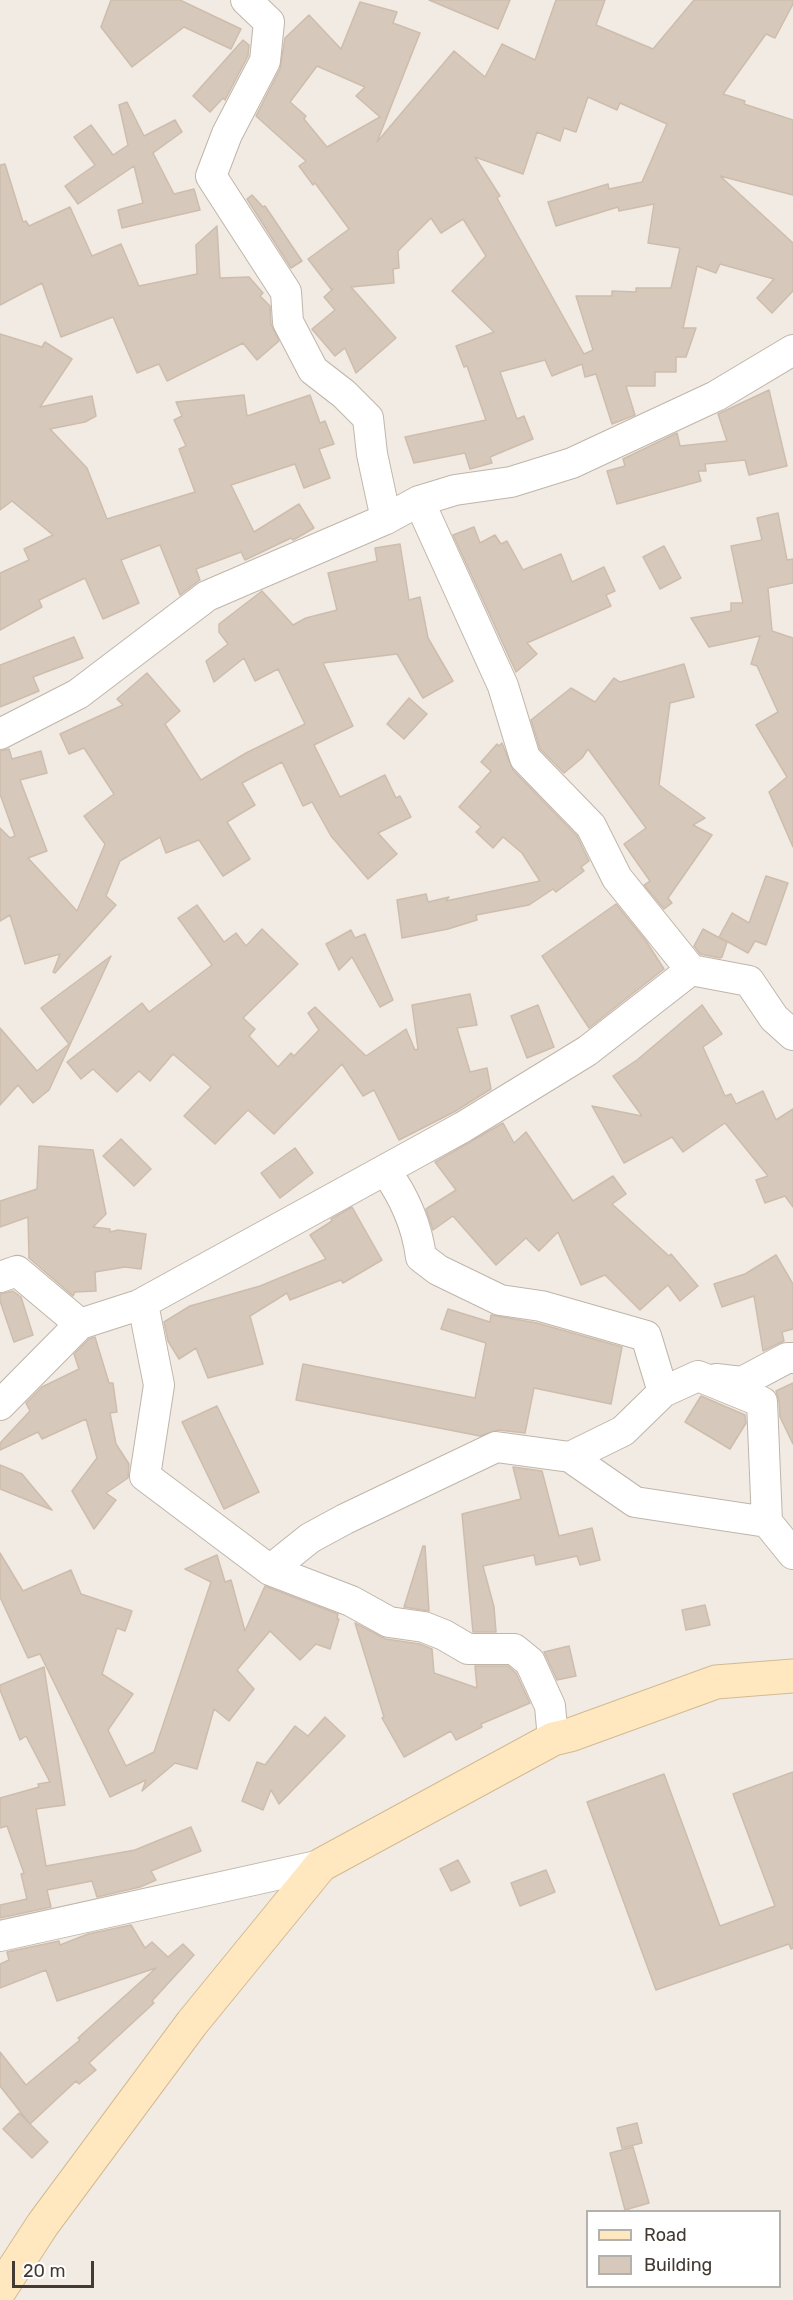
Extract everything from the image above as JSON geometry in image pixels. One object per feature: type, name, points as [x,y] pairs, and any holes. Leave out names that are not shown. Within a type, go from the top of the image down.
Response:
[{"type":"main road","points":[[0,2289],[43,2224],[192,2023],[321,1865],[553,1739],[570,1735],[716,1682],[793,1676]]},
{"type":"street","points":[[246,0],[269,22],[265,61],[227,134],[211,176],[286,292],[288,322],[313,370],[344,394],[368,418],[372,454],[386,519]]},
{"type":"street","points":[[0,734],[78,694],[207,596],[386,519],[419,501],[455,490],[511,482],[572,463],[716,396],[793,350]]},
{"type":"street","points":[[419,501],[503,686],[525,758],[591,826],[617,878],[691,970],[749,981],[774,1018],[793,1035]]},
{"type":"street","points":[[0,1405],[80,1324],[139,1305],[463,1127],[587,1051],[691,970]]},
{"type":"street","points":[[385,1170],[399,1190],[418,1237],[421,1257],[438,1270],[500,1300],[541,1306],[646,1336],[663,1392]]},
{"type":"street","points":[[0,1277],[17,1271],[80,1324]]},
{"type":"street","points":[[139,1305],[144,1314],[159,1385],[145,1476],[270,1569],[351,1601],[388,1622],[424,1627],[468,1649],[514,1649],[530,1662],[550,1706],[553,1739]]},
{"type":"street","points":[[570,1457],[623,1431],[663,1392],[698,1376],[742,1382],[787,1358],[793,1358]]},
{"type":"street","points":[[698,1376],[762,1402],[767,1522],[793,1554]]},
{"type":"street","points":[[270,1569],[310,1538],[496,1447],[570,1457],[635,1502],[767,1522]]},
{"type":"street","points":[[0,1936],[321,1865]]},
{"type":"building","points":[[111,0],[180,0],[241,29],[231,49],[184,27],[132,67],[101,27]]},
{"type":"building","points":[[429,0],[510,0],[498,29]]},
{"type":"building","points":[[556,0],[605,0],[596,25],[653,49],[694,0],[793,0],[775,38],[766,34],[723,94],[745,101],[744,104],[793,120],[793,195],[720,176],[793,243],[793,291],[772,313],[757,298],[774,279],[720,264],[716,273],[697,266],[683,328],[696,328],[686,357],[676,357],[676,372],[655,372],[655,386],[626,386],[635,415],[612,424],[596,374],[585,377],[582,364],[552,376],[545,360],[500,372],[517,419],[524,416],[533,439],[490,457],[492,463],[470,469],[465,453],[414,463],[405,437],[486,420],[467,366],[464,367],[456,346],[494,332],[452,291],[486,256],[463,219],[441,233],[431,218],[398,251],[399,268],[393,269],[394,283],[351,287],[396,338],[356,373],[345,348],[335,356],[312,329],[335,310],[324,297],[333,289],[308,259],[349,229],[315,183],[313,185],[299,166],[306,161],[256,116],[280,69],[285,38],[309,15],[341,49],[360,2],[397,12],[393,23],[420,33],[377,142],[454,51],[485,77],[502,44],[535,60]],"holes":[[[317,66],[365,87],[356,96],[380,117],[327,147],[304,119],[306,116],[290,102]],[[588,97],[617,110],[620,103],[667,124],[642,182],[609,189],[608,184],[548,202],[556,226],[618,207],[619,211],[654,204],[648,243],[680,248],[671,288],[636,288],[636,292],[612,291],[612,296],[576,296],[593,350],[584,354],[497,198],[500,196],[475,157],[523,174],[537,132],[560,141],[564,128],[576,132]]]},
{"type":"building","points":[[243,40],[249,45],[248,56],[225,100],[223,98],[210,112],[193,96]]},
{"type":"building","points":[[127,102],[144,136],[175,120],[182,132],[153,153],[174,194],[194,189],[200,210],[122,228],[118,210],[143,203],[134,166],[78,204],[65,186],[95,165],[74,137],[91,125],[113,155],[128,145],[119,105]]},
{"type":"building","points":[[5,164],[23,222],[26,221],[29,226],[70,207],[92,256],[121,244],[139,286],[197,274],[196,245],[217,226],[220,278],[249,277],[263,293],[260,296],[270,306],[271,324],[279,341],[257,360],[243,343],[167,381],[159,364],[137,373],[113,317],[61,337],[42,283],[0,305],[0,165]]},
{"type":"building","points":[[252,195],[263,207],[265,206],[302,261],[291,268],[247,199]]},
{"type":"building","points":[[0,334],[42,347],[45,342],[72,359],[40,407],[92,396],[96,416],[85,422],[50,429],[87,468],[107,519],[195,492],[179,449],[186,446],[174,420],[182,416],[176,402],[244,395],[247,416],[310,395],[320,423],[325,421],[334,444],[319,449],[330,478],[304,488],[295,464],[231,485],[254,532],[299,504],[314,528],[293,540],[291,538],[245,560],[241,552],[196,569],[200,580],[180,595],[160,545],[121,560],[139,603],[103,619],[85,578],[39,600],[42,607],[0,630],[0,573],[29,560],[24,549],[53,535],[12,501],[0,510]]},
{"type":"building","points":[[769,390],[787,466],[749,475],[745,460],[705,464],[706,471],[698,471],[701,481],[617,504],[607,471],[625,466],[623,459],[677,433],[680,446],[727,441],[718,414]]},
{"type":"building","points":[[778,513],[787,560],[793,559],[793,583],[768,588],[772,631],[793,638],[793,847],[769,792],[787,777],[756,725],[778,712],[757,666],[751,664],[760,636],[709,647],[691,618],[731,611],[731,603],[743,603],[731,546],[762,540],[757,518]]},
{"type":"building","points":[[474,527],[480,543],[495,535],[501,544],[507,541],[523,570],[561,554],[572,582],[604,567],[615,591],[606,595],[611,606],[527,643],[537,654],[516,672],[453,535]]},
{"type":"building","points":[[400,544],[409,600],[420,597],[428,638],[453,681],[423,698],[397,654],[323,663],[353,726],[314,745],[340,797],[385,775],[396,798],[400,796],[411,817],[378,833],[397,854],[368,879],[331,836],[312,802],[303,806],[282,762],[242,783],[255,805],[227,822],[250,859],[223,876],[199,840],[166,853],[160,837],[120,861],[106,896],[116,905],[55,973],[53,972],[60,954],[25,964],[10,915],[0,921],[0,828],[10,838],[15,836],[0,794],[0,751],[9,749],[12,759],[41,751],[47,773],[20,780],[47,851],[28,858],[77,911],[105,844],[84,816],[114,794],[84,748],[69,754],[60,734],[123,705],[117,699],[147,673],[180,711],[165,724],[201,780],[246,753],[305,724],[278,669],[255,681],[244,658],[214,682],[206,661],[228,644],[219,632],[219,624],[262,591],[293,625],[306,618],[337,610],[328,573],[377,561],[375,548]]},
{"type":"building","points":[[664,546],[681,578],[660,589],[643,557]]},
{"type":"building","points":[[74,637],[83,658],[33,677],[39,691],[0,707],[0,665]]},
{"type":"building","points":[[684,664],[694,697],[670,703],[659,785],[705,818],[693,825],[712,835],[668,898],[672,903],[664,909],[644,885],[650,881],[624,844],[646,828],[588,749],[582,758],[564,773],[540,749],[531,720],[571,688],[595,702],[614,678],[620,682]]},
{"type":"building","points":[[409,698],[427,714],[404,739],[387,724]]},
{"type":"building","points":[[502,743],[513,770],[577,836],[589,861],[581,867],[584,871],[556,892],[553,889],[529,905],[476,915],[477,920],[448,929],[402,938],[397,900],[426,894],[428,902],[449,897],[446,901],[540,881],[522,853],[503,837],[493,848],[476,832],[481,827],[459,807],[491,771],[481,762],[497,744],[499,746]]},
{"type":"building","points":[[766,876],[788,883],[766,945],[755,941],[748,953],[719,937],[732,913],[749,923]]},
{"type":"building","points":[[616,904],[646,941],[664,969],[589,1028],[542,956]]},
{"type":"building","points":[[197,905],[224,942],[236,933],[246,946],[262,929],[298,964],[243,1018],[255,1029],[249,1036],[278,1067],[291,1053],[294,1056],[319,1030],[308,1013],[315,1007],[366,1056],[406,1029],[415,1050],[418,1049],[412,1005],[470,994],[477,1025],[457,1028],[470,1072],[487,1068],[491,1089],[454,1112],[399,1140],[374,1090],[363,1096],[342,1064],[274,1134],[248,1110],[215,1144],[184,1116],[211,1087],[173,1054],[150,1081],[139,1071],[117,1092],[93,1069],[81,1079],[67,1062],[142,1003],[149,1012],[212,965],[178,918]]},
{"type":"building","points":[[703,929],[727,942],[722,957],[700,954],[694,946]]},
{"type":"building","points":[[351,930],[355,938],[365,934],[393,1000],[380,1007],[352,957],[339,970],[326,944]]},
{"type":"building","points":[[111,956],[49,1090],[33,1103],[18,1085],[0,1105],[0,1028],[37,1071],[69,1044],[41,1008]]},
{"type":"building","points":[[538,1005],[554,1047],[527,1058],[511,1016]]},
{"type":"building","points":[[702,1005],[722,1034],[703,1047],[725,1096],[731,1094],[736,1104],[763,1091],[776,1120],[793,1109],[793,1207],[785,1196],[765,1203],[756,1180],[768,1176],[725,1123],[683,1152],[672,1137],[624,1163],[592,1106],[642,1116],[613,1076],[637,1060]]},
{"type":"building","points":[[503,1123],[514,1143],[526,1132],[573,1201],[613,1176],[626,1194],[612,1204],[669,1256],[671,1254],[698,1286],[680,1301],[668,1285],[640,1310],[605,1275],[581,1285],[558,1232],[539,1251],[526,1238],[496,1265],[453,1216],[433,1230],[426,1209],[456,1190],[435,1162]]},
{"type":"building","points":[[121,1139],[151,1169],[134,1186],[103,1156]]},
{"type":"building","points":[[39,1146],[93,1150],[106,1214],[93,1227],[110,1229],[110,1232],[118,1230],[146,1234],[141,1269],[125,1267],[95,1272],[96,1291],[75,1292],[73,1296],[29,1258],[28,1217],[0,1227],[0,1201],[37,1189]]},
{"type":"building","points":[[295,1148],[313,1173],[280,1198],[261,1173]]},
{"type":"building","points":[[352,1207],[382,1260],[343,1283],[341,1280],[290,1300],[287,1293],[250,1316],[263,1364],[208,1378],[196,1348],[179,1359],[168,1341],[164,1322],[190,1306],[260,1286],[326,1259],[310,1235]]},
{"type":"building","points":[[776,1255],[793,1284],[793,1329],[782,1332],[784,1341],[763,1351],[754,1296],[722,1307],[714,1284],[745,1274]]},
{"type":"building","points":[[13,1291],[21,1297],[33,1335],[14,1342],[0,1301],[0,1294]]},
{"type":"building","points":[[448,1309],[490,1322],[491,1315],[537,1323],[622,1347],[611,1404],[534,1388],[525,1433],[498,1430],[480,1436],[296,1400],[303,1364],[475,1398],[486,1343],[441,1329]]},
{"type":"building","points":[[95,1337],[109,1383],[113,1383],[117,1412],[110,1413],[116,1444],[129,1464],[128,1478],[106,1493],[116,1500],[94,1529],[72,1491],[97,1458],[86,1419],[42,1439],[38,1432],[0,1450],[0,1443],[30,1411],[26,1403],[42,1387],[79,1369],[74,1354],[89,1339]]},
{"type":"building","points":[[793,1383],[793,1444],[780,1417],[776,1391]]},
{"type":"building","points":[[701,1396],[745,1415],[746,1423],[730,1449],[685,1422]]},
{"type":"building","points":[[217,1406],[259,1492],[224,1509],[182,1422]]},
{"type":"building","points":[[0,1465],[22,1474],[52,1510],[0,1489]]},
{"type":"building","points":[[513,1467],[542,1471],[559,1536],[592,1528],[600,1560],[580,1565],[577,1556],[536,1565],[534,1555],[483,1566],[494,1607],[496,1632],[473,1632],[462,1514],[521,1499]]},
{"type":"building","points":[[423,1546],[425,1546],[429,1611],[404,1607]]},
{"type":"building","points":[[0,1553],[23,1591],[71,1570],[81,1594],[132,1611],[125,1631],[117,1628],[102,1674],[133,1694],[108,1730],[126,1766],[154,1752],[211,1582],[185,1569],[217,1555],[225,1582],[231,1580],[245,1631],[265,1586],[338,1614],[337,1619],[339,1619],[330,1649],[316,1644],[300,1660],[270,1631],[237,1670],[254,1689],[229,1721],[214,1709],[197,1769],[175,1763],[142,1791],[146,1780],[110,1797],[40,1654],[28,1658],[0,1597]]},
{"type":"building","points":[[705,1605],[710,1625],[686,1630],[682,1610]]},
{"type":"building","points":[[355,1623],[386,1639],[420,1644],[432,1649],[434,1673],[477,1688],[475,1666],[508,1666],[516,1673],[530,1703],[481,1724],[482,1727],[456,1740],[451,1731],[404,1757],[382,1718],[384,1717]]},
{"type":"building","points":[[569,1646],[576,1676],[557,1680],[544,1652]]},
{"type":"building","points":[[44,1667],[65,1805],[36,1809],[46,1866],[135,1850],[191,1827],[201,1851],[151,1871],[156,1880],[140,1887],[97,1897],[92,1881],[47,1890],[51,1907],[0,1918],[0,1905],[27,1899],[21,1874],[24,1873],[7,1826],[0,1828],[0,1798],[50,1782],[26,1736],[20,1740],[0,1685]]},
{"type":"building","points":[[325,1717],[345,1736],[279,1804],[271,1790],[263,1810],[242,1801],[257,1762],[265,1765],[295,1726],[308,1736]]},
{"type":"building","points":[[793,1772],[793,1948],[791,1949],[789,1944],[656,1990],[587,1802],[664,1774],[720,1926],[775,1906],[733,1794]]},
{"type":"building","points":[[458,1860],[470,1882],[451,1891],[440,1869]]},
{"type":"building","points":[[546,1870],[555,1892],[520,1906],[511,1883]]},
{"type":"building","points":[[131,1925],[145,1948],[152,1942],[168,1957],[183,1944],[194,1955],[152,2001],[154,2003],[89,2063],[96,2070],[79,2084],[76,2081],[30,2124],[0,2086],[0,2052],[26,2085],[80,2040],[78,2038],[156,1968],[57,2001],[46,1970],[0,1988],[0,1964],[9,1960],[7,1952],[59,1941],[60,1945],[88,1934]]},
{"type":"building","points":[[19,2113],[48,2142],[32,2158],[3,2129]]},
{"type":"building","points":[[637,2123],[642,2143],[622,2148],[617,2128]]},
{"type":"building","points":[[633,2147],[649,2203],[625,2210],[610,2153]]}]
